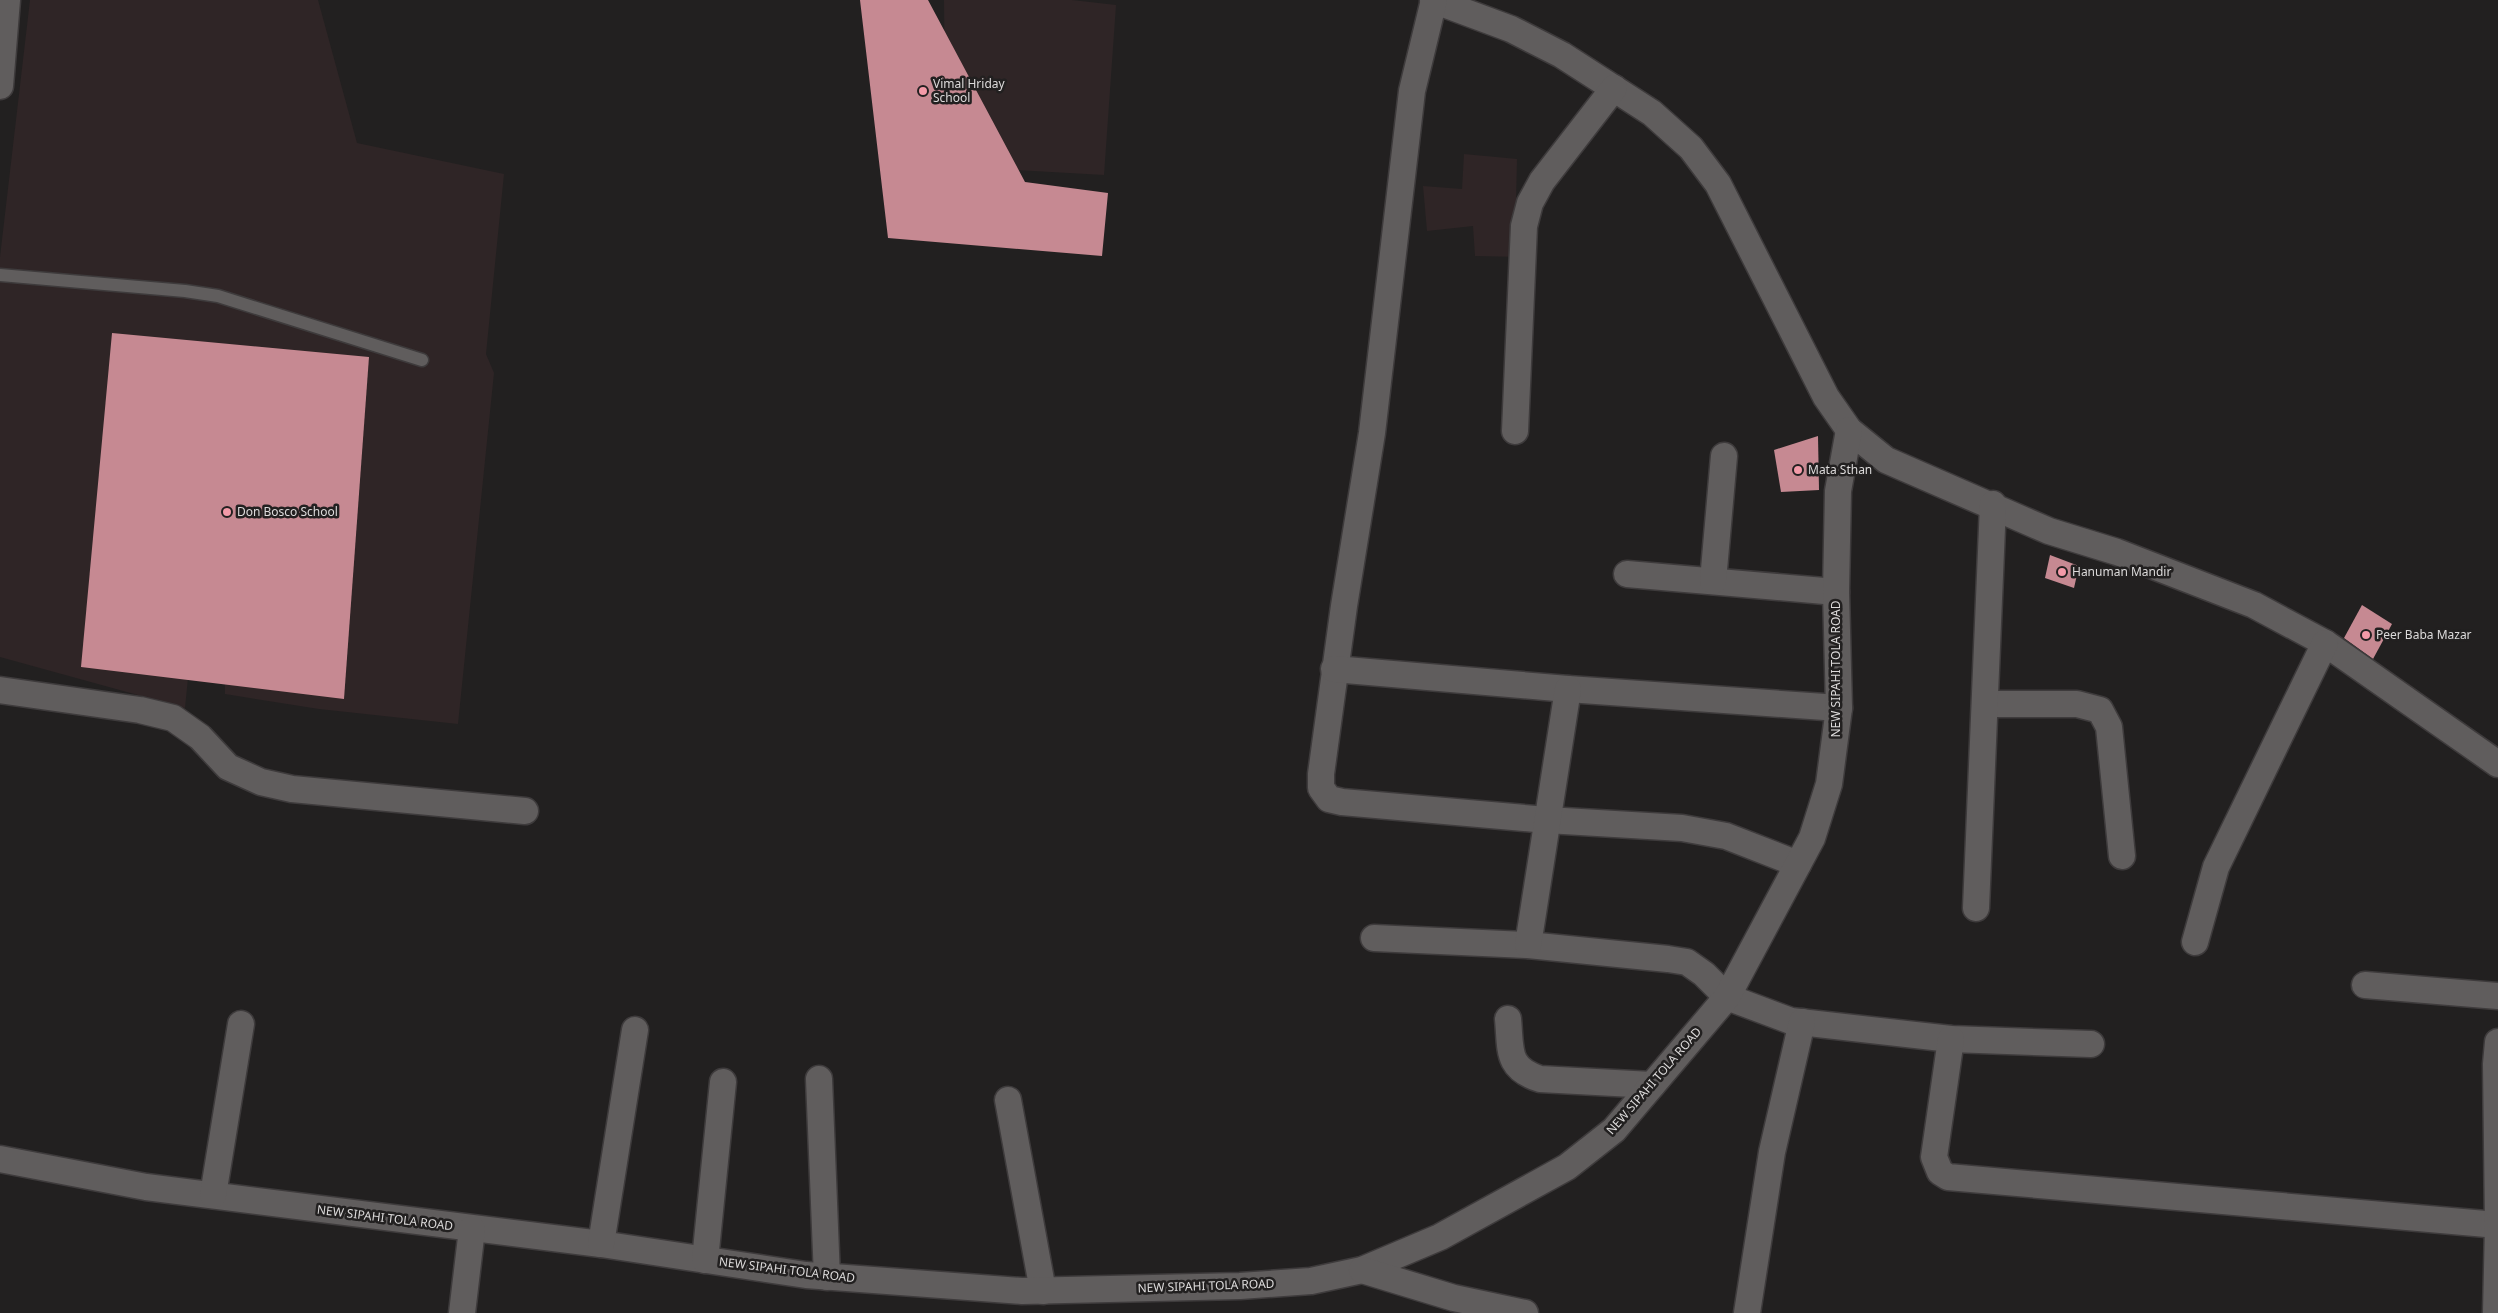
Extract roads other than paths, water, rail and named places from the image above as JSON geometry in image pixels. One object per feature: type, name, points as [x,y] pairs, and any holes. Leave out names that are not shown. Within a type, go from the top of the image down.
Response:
[{"type":"street","points":[[0,86],[7,0]]},
{"type":"street","points":[[1798,864],[1726,836],[1682,828],[1548,820],[1329,799],[1321,788],[1321,774],[1334,669],[1372,433],[1412,91],[1433,0],[1511,29],[1562,55],[1652,113],[1692,148],[1718,184],[1826,397],[1849,430],[1886,460],[1928,480],[1993,504],[2049,530],[2117,552],[2254,605],[2325,643],[2498,764]]},
{"type":"street","points":[[1515,431],[1524,226],[1530,203],[1542,182],[1614,88]]},
{"type":"street","name":"NEW SIPAHI TOLA ROAD","points":[[0,1159],[146,1187],[601,1244],[827,1276],[1022,1292],[1054,1298],[1312,1281],[1362,1270],[1440,1238],[1566,1167],[1614,1130],[1727,998],[1812,838],[1829,784],[1839,708],[1836,592],[1838,491],[1849,430]]},
{"type":"street","points":[[1713,581],[1724,456]]},
{"type":"street","points":[[1976,908],[1993,504]]},
{"type":"street","points":[[1627,574],[1836,592]]},
{"type":"street","points":[[2194,942],[2216,866],[2325,643]]},
{"type":"street","points":[[1334,669],[1568,689],[1839,708]]},
{"type":"street","points":[[1528,945],[1568,689]]},
{"type":"street","points":[[0,690],[140,710],[173,718],[200,737],[228,768],[261,782],[292,789],[525,811]]},
{"type":"street","points":[[1986,704],[2077,704],[2100,710],[2109,726],[2122,856]]},
{"type":"street","points":[[1374,938],[1528,945],[1687,962],[1704,974],[1727,998],[1791,1021],[1951,1039],[2092,1044]]},
{"type":"street","points":[[2365,985],[2498,996]]},
{"type":"street","points":[[1508,1019],[1513,1061],[1523,1074],[1540,1079],[1652,1086]]},
{"type":"street","points":[[1747,1313],[1772,1152],[1802,1022]]},
{"type":"street","points":[[213,1195],[241,1024]]},
{"type":"street","points":[[601,1244],[636,1030]]},
{"type":"street","points":[[1951,1039],[1934,1157],[1940,1172],[1948,1177],[2498,1225]]},
{"type":"street","points":[[2496,1313],[2498,1225],[2496,1064],[2498,1042]]},
{"type":"street","points":[[819,1079],[827,1276]]},
{"type":"street","points":[[706,1260],[723,1082]]},
{"type":"street","points":[[1008,1100],[1054,1298]]},
{"type":"street","points":[[462,1313],[472,1229]]},
{"type":"street","points":[[1362,1270],[1454,1298],[1525,1313]]},
{"type":"lane","points":[[0,275],[218,296],[422,360]]},
{"type":"place","name":"Vimal Hriday School","points":[[923,91]]},
{"type":"place","name":"Mata Sthan","points":[[1798,470]]},
{"type":"place","name":"Don Bosco School","points":[[227,512]]},
{"type":"place","name":"Hanuman Mandir","points":[[2062,572]]},
{"type":"place","name":"Peer Baba Mazar","points":[[2366,635]]}]
